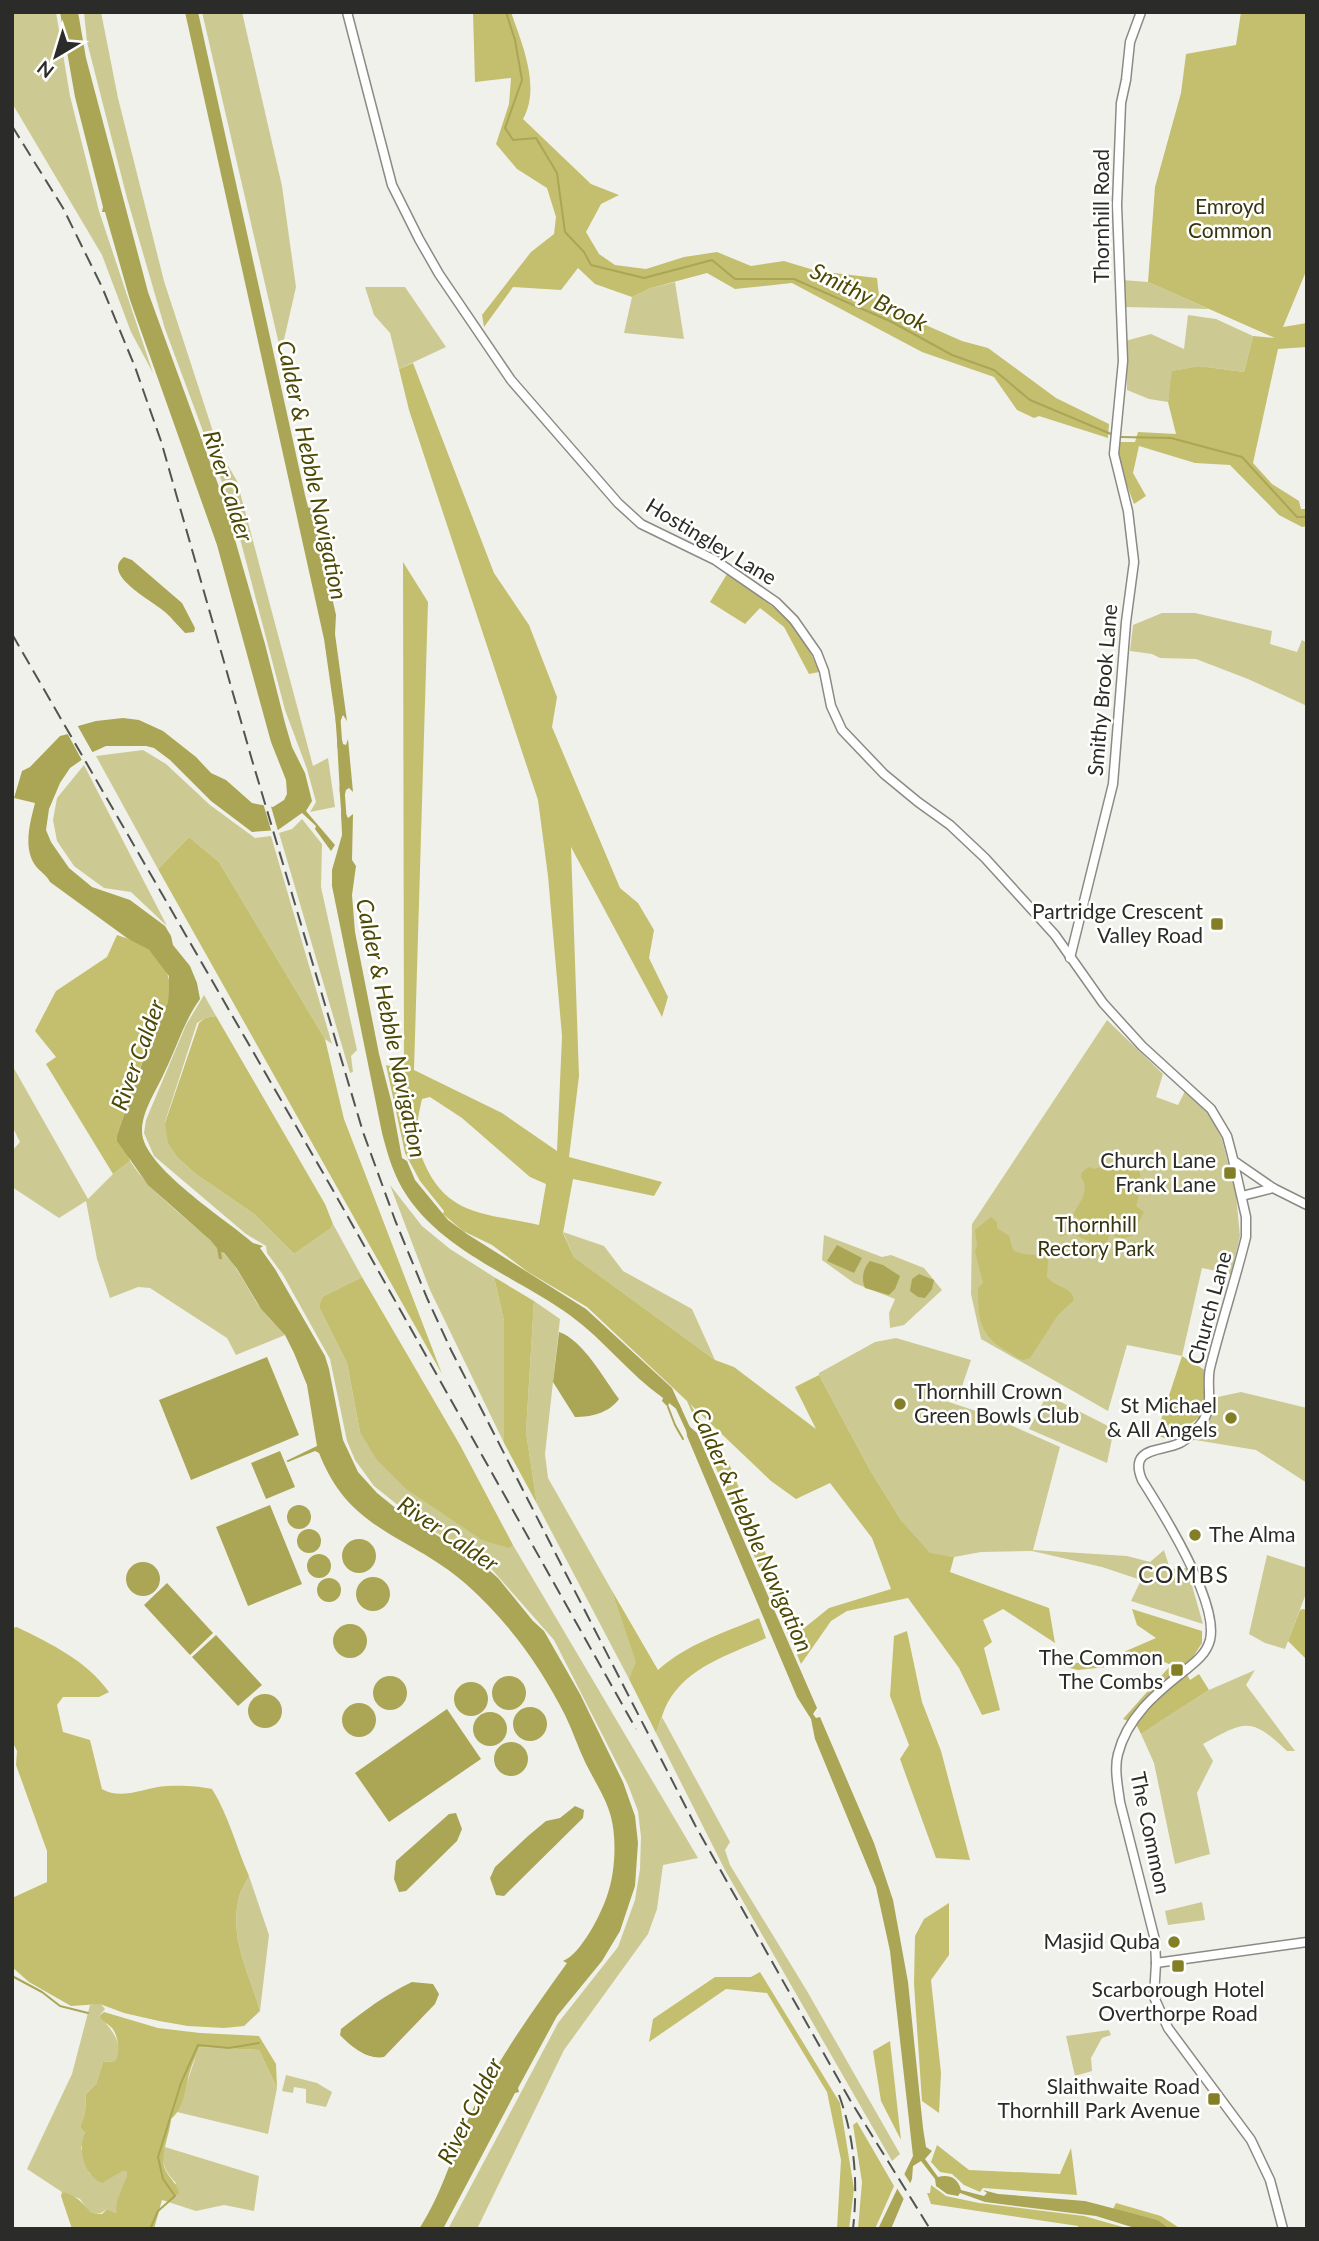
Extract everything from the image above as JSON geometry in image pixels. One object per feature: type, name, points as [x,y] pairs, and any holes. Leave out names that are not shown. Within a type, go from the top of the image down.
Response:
[{"type":"main road","name":"Hostingley Lane","points":[[347,12],[374,125],[392,185],[439,274],[511,380],[618,503],[641,524],[715,560],[776,602],[794,620],[820,662],[831,706],[842,730],[884,774],[918,803],[950,825],[985,858],[1037,914],[1111,1012],[1142,1046],[1203,1101],[1227,1136],[1233,1158]]},
{"type":"main road","name":"Thornhill Road","points":[[1117,422],[1123,362],[1117,205],[1121,103],[1130,42],[1141,12]]},
{"type":"main road","name":"Smithy Brook Lane","points":[[1070,958],[1112,784],[1134,562],[1128,511],[1115,458],[1117,422]]},
{"type":"main road","points":[[1233,1158],[1273,1188],[1307,1205]]},
{"type":"main road","name":"Church Lane","points":[[1211,1637],[1208,1614],[1178,1537],[1139,1474],[1140,1461],[1149,1451],[1182,1442],[1207,1413],[1210,1367],[1246,1237],[1247,1217],[1233,1158]]},
{"type":"main road","points":[[1241,1196],[1273,1188]]},
{"type":"main road","name":"The Common","points":[[1211,1637],[1202,1656],[1159,1690],[1131,1723],[1117,1755],[1120,1802],[1155,1940],[1153,1988],[1157,2008],[1168,2028],[1251,2140],[1270,2180],[1283,2229]]},
{"type":"main road","points":[[1156,1963],[1307,1942]]},
{"type":"green space","points":[[12,12],[56,12],[70,96],[99,211],[153,373],[131,332],[102,255],[12,103]]},
{"type":"green space","points":[[84,12],[101,12],[118,98],[164,281],[219,450],[237,481],[313,766],[328,758],[335,807],[310,812],[316,802],[285,710],[233,512],[165,329],[127,198],[87,42]]},
{"type":"green space","points":[[202,12],[242,12],[282,186],[296,287],[281,353]]},
{"type":"green space","points":[[473,12],[511,12],[530,80],[528,107],[523,119],[591,184],[619,195],[601,204],[586,232],[599,254],[615,265],[646,269],[684,257],[717,252],[751,266],[784,261],[817,271],[877,278],[880,305],[962,341],[988,348],[1056,398],[1109,424],[1108,438],[1039,416],[1034,418],[1017,410],[994,377],[922,352],[792,283],[735,289],[707,273],[651,288],[632,297],[595,284],[578,268],[561,290],[513,287],[484,327],[482,315],[531,252],[554,234],[556,217],[547,188],[517,169],[496,144],[509,104],[511,78],[475,82]]},
{"type":"green space","name":"Emroyd Common","points":[[1241,12],[1307,12],[1307,269],[1283,327],[1307,323],[1307,347],[1278,349],[1253,463],[1272,484],[1299,501],[1301,509],[1307,509],[1307,526],[1302,527],[1279,515],[1230,465],[1195,463],[1139,446],[1133,473],[1146,496],[1134,504],[1117,459],[1118,442],[1135,442],[1138,432],[1176,434],[1168,402],[1172,371],[1199,366],[1244,372],[1253,336],[1275,338],[1148,282],[1155,187],[1181,93],[1186,54],[1236,45]]},
{"type":"green space","points":[[1122,280],[1148,282],[1209,309],[1125,307]]},
{"type":"green space","points":[[675,282],[684,339],[624,333],[632,297],[651,288]]},
{"type":"green space","points":[[365,287],[405,287],[446,347],[399,369],[390,333],[374,315]]},
{"type":"green space","points":[[1188,315],[1216,319],[1253,336],[1244,372],[1199,366],[1173,371],[1168,402],[1149,399],[1127,390],[1125,341],[1151,334],[1184,349]]},
{"type":"green space","points":[[413,363],[494,573],[529,625],[557,697],[552,727],[620,888],[638,903],[654,930],[649,958],[668,997],[662,1017],[571,847],[579,1076],[569,1157],[662,1182],[654,1196],[573,1179],[563,1233],[574,1257],[715,1360],[734,1367],[816,1429],[795,1387],[819,1375],[870,1470],[901,1520],[930,1553],[954,1557],[950,1572],[1049,1608],[1055,1643],[1003,1609],[983,1620],[992,1642],[984,1648],[1000,1710],[982,1715],[959,1668],[908,1598],[847,1611],[831,1621],[801,1664],[687,1401],[587,1307],[528,1272],[492,1245],[463,1231],[443,1214],[444,1211],[420,1181],[405,1153],[386,1065],[404,1070],[403,562],[428,602],[414,1070],[502,1113],[557,1151],[562,1036],[548,876],[538,800],[409,410],[399,369]],"holes":[[[430,1097],[462,1118],[530,1177],[546,1184],[539,1225],[476,1212],[449,1198],[438,1186],[423,1161],[417,1136],[422,1099]],[[690,1404],[771,1481],[796,1499],[830,1483],[872,1538],[891,1589],[829,1608],[798,1633],[728,1461]]]},
{"type":"green space","points":[[727,574],[770,604],[793,626],[803,639],[819,672],[809,674],[784,627],[760,608],[745,624],[710,602]]},
{"type":"green space","points":[[1162,613],[1195,613],[1272,631],[1270,644],[1297,652],[1302,640],[1307,643],[1307,706],[1196,659],[1160,658],[1130,651],[1133,625]]},
{"type":"green space","points":[[143,750],[166,764],[210,805],[255,838],[271,836],[332,1044],[325,1039],[219,862],[189,837],[158,869],[96,756]]},
{"type":"green space","points":[[84,765],[167,926],[131,892],[104,888],[74,866],[57,841],[53,820],[57,798]]},
{"type":"green space","points":[[302,819],[322,844],[321,887],[357,1050],[351,1056],[353,1072],[350,1073],[279,833],[292,829]]},
{"type":"green space","points":[[189,837],[219,862],[325,1039],[344,1119],[442,1374],[158,869]]},
{"type":"green space","points":[[117,935],[149,950],[167,972],[169,980],[168,1002],[154,1028],[117,1135],[130,1161],[113,1174],[46,1064],[56,1057],[35,1031],[56,991],[107,957]]},
{"type":"green space","points":[[204,995],[216,1016],[197,1023],[165,1122],[179,1159],[254,1214],[294,1254],[330,1229],[333,1224],[362,1277],[322,1297],[319,1307],[347,1363],[360,1432],[508,1547],[513,1545],[698,1858],[663,1865],[657,1909],[648,1934],[564,2050],[477,2229],[448,2229],[558,2023],[618,1947],[635,1900],[640,1869],[641,1837],[638,1811],[628,1785],[554,1640],[487,1564],[419,1522],[374,1486],[355,1460],[347,1441],[330,1359],[283,1275],[267,1253],[266,1246],[246,1234],[154,1156],[144,1133],[146,1120],[186,1025]]},
{"type":"green space","points":[[216,1016],[325,1204],[333,1224],[330,1229],[294,1254],[254,1214],[196,1174],[179,1159],[168,1143],[165,1123],[199,1023],[205,1018]]},
{"type":"green space","name":"Thornhill Rectory Park","points":[[1107,1020],[1163,1074],[1156,1097],[1178,1105],[1185,1091],[1209,1113],[1222,1139],[1236,1195],[1240,1236],[1231,1274],[1202,1268],[1182,1356],[1127,1345],[1108,1411],[981,1339],[971,1294],[972,1224]]},
{"type":"green space","points":[[12,1065],[88,1199],[130,1161],[163,1199],[226,1256],[259,1306],[285,1335],[236,1355],[227,1338],[150,1288],[138,1287],[110,1298],[97,1259],[86,1201],[59,1218],[12,1187],[12,1151],[20,1142],[12,1126]]},
{"type":"green space","points":[[1111,1164],[1139,1169],[1142,1185],[1137,1191],[1139,1196],[1136,1206],[1144,1212],[1132,1236],[1121,1238],[1110,1234],[1107,1242],[1100,1246],[1070,1233],[1060,1237],[1070,1223],[1078,1224],[1083,1221],[1074,1216],[1085,1190],[1082,1172],[1089,1167],[1094,1169]]},
{"type":"green space","points":[[390,1185],[422,1226],[450,1249],[494,1277],[504,1321],[504,1443],[430,1290]]},
{"type":"green space","points":[[991,1217],[997,1222],[997,1228],[1009,1236],[1013,1250],[1048,1260],[1047,1277],[1073,1295],[1074,1300],[1058,1315],[1030,1358],[1023,1360],[991,1339],[980,1317],[978,1288],[983,1283],[975,1251],[975,1230]]},
{"type":"green space","points":[[563,1232],[604,1246],[623,1271],[692,1309],[715,1360],[574,1257]]},
{"type":"green space","points":[[824,1235],[882,1257],[891,1255],[924,1268],[942,1290],[904,1325],[890,1328],[889,1313],[895,1299],[854,1283],[822,1260]]},
{"type":"green space","points":[[362,1277],[460,1445],[513,1545],[509,1548],[482,1540],[406,1489],[377,1460],[360,1432],[347,1363],[319,1307],[322,1297]]},
{"type":"green space","points":[[494,1277],[534,1301],[526,1432],[537,1504],[504,1443],[504,1321]]},
{"type":"green space","points":[[534,1301],[560,1319],[545,1454],[548,1478],[611,1589],[637,1663],[629,1679],[537,1504],[526,1432]]},
{"type":"green space","points":[[896,1338],[971,1360],[957,1401],[943,1400],[988,1415],[1060,1447],[1033,1550],[1127,1556],[1150,1562],[1164,1550],[1170,1569],[1187,1568],[1203,1624],[1131,1601],[1141,1580],[1102,1567],[1032,1551],[981,1552],[954,1557],[930,1554],[901,1520],[870,1470],[819,1375],[875,1342]]},
{"type":"green space","points":[[1182,1356],[1208,1372],[1201,1416],[1170,1440],[1156,1435]]},
{"type":"green space","points":[[1241,1392],[1307,1408],[1307,1483],[1256,1450],[1189,1439],[1213,1398]]},
{"type":"green space","points":[[1047,1395],[1114,1429],[1107,1463],[1029,1429]]},
{"type":"green space","points":[[1267,1555],[1307,1568],[1307,1591],[1285,1649],[1265,1643],[1249,1634]]},
{"type":"green space","points":[[611,1589],[658,1670],[693,1646],[759,1618],[766,1638],[711,1662],[687,1679],[668,1702],[656,1733],[629,1679],[636,1662]]},
{"type":"green space","points":[[1132,1609],[1202,1631],[1202,1643],[1193,1657],[1159,1687],[1128,1721],[1123,1719],[1171,1665],[1162,1661],[1078,1670],[1062,1666],[1119,1654],[1156,1638],[1137,1625]]},
{"type":"green space","points":[[1300,1610],[1307,1610],[1307,1660],[1288,1641]]},
{"type":"green space","points":[[17,1627],[79,1662],[109,1692],[99,1697],[63,1697],[57,1705],[63,1732],[90,1740],[102,1789],[126,1794],[167,1786],[196,1786],[212,1789],[218,1799],[249,1876],[239,1899],[237,1930],[242,1958],[260,2011],[244,2026],[188,2026],[124,2013],[100,2004],[71,2006],[29,1982],[12,1967],[12,1898],[47,1882],[47,1851],[16,1765],[17,1751],[12,1741],[12,1628]]},
{"type":"green space","points":[[907,1631],[922,1702],[941,1751],[970,1860],[936,1858],[900,1759],[909,1745],[890,1696],[894,1636]]},
{"type":"green space","points":[[1255,1670],[1246,1685],[1295,1751],[1287,1751],[1265,1732],[1248,1726],[1229,1730],[1203,1744],[1213,1761],[1197,1793],[1210,1854],[1175,1864],[1154,1763],[1141,1734],[1209,1690]]},
{"type":"green space","points":[[1186,1673],[1190,1680],[1199,1674],[1209,1690],[1141,1734],[1136,1724],[1162,1693]]},
{"type":"green space","points":[[662,1717],[730,1842],[725,1850],[730,1865],[807,1991],[900,2154],[892,2161],[725,1870],[656,1733]]},
{"type":"green space","points":[[249,1876],[269,1935],[260,2011],[242,1958],[237,1930],[239,1899]]},
{"type":"green space","points":[[1202,1902],[1205,1920],[1168,1925],[1165,1911]]},
{"type":"green space","points":[[949,1903],[949,1955],[931,1980],[941,2073],[939,2113],[922,2101],[914,1984],[915,1936],[924,1919]]},
{"type":"green space","points":[[760,1972],[840,2103],[854,2189],[849,2229],[837,2229],[841,2160],[827,2092],[767,1993],[726,1989],[649,2042],[653,2019],[715,1977],[751,1977]]},
{"type":"green space","points":[[100,2003],[105,2009],[99,2016],[108,2025],[119,2049],[115,2061],[103,2062],[96,2084],[86,2094],[85,2113],[80,2127],[85,2133],[81,2148],[90,2174],[110,2178],[123,2171],[127,2172],[127,2176],[116,2213],[107,2209],[91,2214],[80,2199],[62,2192],[27,2169],[72,2074],[90,2005]]},
{"type":"green space","points":[[104,2012],[158,2028],[259,2036],[276,2064],[277,2088],[259,2050],[199,2047],[182,2103],[171,2119],[164,2152],[163,2164],[179,2193],[169,2201],[162,2200],[154,2229],[72,2229],[61,2196],[62,2192],[75,2197],[91,2213],[102,2214],[107,2209],[116,2213],[117,2201],[127,2176],[127,2172],[123,2171],[102,2183],[91,2174],[82,2154],[85,2133],[80,2127],[85,2113],[86,2094],[96,2084],[103,2062],[115,2061],[118,2053],[114,2031],[99,2016]]},
{"type":"green space","points":[[1109,2030],[1111,2035],[1102,2038],[1091,2058],[1092,2071],[1075,2076],[1066,2036]]},
{"type":"green space","points":[[890,2041],[901,2140],[881,2101],[873,2051]]},
{"type":"green space","points":[[199,2047],[259,2050],[277,2088],[268,2134],[177,2112]]},
{"type":"green space","points":[[286,2075],[317,2083],[332,2092],[326,2107],[306,2103],[306,2089],[294,2087],[293,2093],[282,2091]]},
{"type":"green space","points":[[857,2122],[894,2186],[875,2229],[858,2229],[862,2182],[853,2125]]},
{"type":"green space","points":[[937,2145],[969,2170],[1060,2174],[1071,2148],[1077,2195],[983,2188],[980,2192],[964,2185],[952,2174],[940,2172],[931,2162]]},
{"type":"green space","points":[[165,2147],[259,2176],[254,2211],[224,2205],[196,2211],[162,2200],[176,2183],[164,2166]]},
{"type":"green space","points":[[931,2185],[946,2196],[979,2203],[1084,2216],[1130,2229],[1078,2229],[1078,2226],[931,2204],[927,2193],[930,2193]]},
{"type":"green space","points":[[1116,2203],[1161,2216],[1181,2229],[1170,2229],[1158,2220],[1113,2209]]},
{"type":"shaded area","name":"River Calder","points":[[60,12],[78,12],[86,58],[148,292],[223,498],[292,747],[305,773],[312,801],[306,811],[335,845],[331,851],[315,829],[316,826],[302,813],[278,830],[252,832],[211,801],[170,760],[154,748],[146,746],[106,746],[70,768],[60,783],[49,809],[46,830],[51,842],[69,868],[92,887],[130,900],[165,926],[173,945],[190,966],[197,983],[200,999],[185,1025],[144,1115],[142,1131],[145,1145],[155,1160],[187,1192],[253,1243],[263,1246],[260,1248],[325,1356],[343,1440],[358,1472],[377,1493],[403,1514],[481,1563],[498,1578],[544,1631],[580,1694],[623,1782],[635,1816],[638,1843],[635,1886],[620,1931],[602,1961],[557,2016],[518,2088],[519,2092],[515,2093],[443,2229],[419,2229],[435,2200],[484,2088],[567,1963],[563,1961],[577,1950],[600,1913],[610,1887],[613,1867],[613,1826],[606,1803],[556,1697],[522,1645],[495,1613],[445,1567],[364,1516],[332,1480],[319,1453],[315,1451],[286,1461],[317,1446],[307,1385],[285,1335],[261,1309],[224,1253],[221,1252],[222,1259],[219,1259],[217,1248],[210,1240],[148,1185],[117,1141],[154,1029],[168,1002],[169,976],[149,950],[127,938],[50,882],[35,865],[28,843],[35,803],[14,798],[22,771],[30,767],[60,736],[68,734],[78,726],[123,718],[139,720],[163,731],[196,757],[211,773],[226,780],[252,803],[273,807],[284,800],[287,794],[286,780],[271,742],[217,545],[130,300],[105,212],[102,212],[103,207],[75,97]]},
{"type":"shaded area","points":[[185,12],[198,12],[305,495],[308,507],[312,509],[336,615],[335,634],[347,721],[343,715],[340,722],[336,723],[324,639]]},
{"type":"shaded area","points":[[124,557],[132,560],[182,603],[195,628],[194,632],[185,633],[165,612],[124,580],[118,564]]},
{"type":"shaded area","points":[[348,739],[353,792],[349,788],[345,794],[340,794],[337,740],[342,740],[346,745]]},
{"type":"shaded area","points":[[341,812],[345,812],[348,818],[353,814],[352,860],[356,866],[352,895],[355,932],[402,1158],[407,1161],[415,1180],[448,1220],[586,1309],[672,1388],[682,1410],[679,1411],[669,1403],[668,1407],[662,1401],[663,1398],[571,1316],[479,1260],[436,1229],[402,1188],[382,1133],[332,886],[332,870],[342,835]]},
{"type":"shaded area","points":[[837,1245],[862,1258],[854,1273],[827,1261]]},
{"type":"shaded area","points":[[870,1261],[883,1265],[900,1276],[895,1289],[889,1295],[865,1288],[863,1274]]},
{"type":"shaded area","points":[[919,1274],[934,1280],[932,1289],[925,1298],[910,1291],[912,1279]]},
{"type":"shaded area","points":[[559,1332],[585,1351],[619,1399],[610,1408],[593,1415],[575,1417],[553,1382]]},
{"type":"shaded area","points":[[267,1357],[299,1435],[191,1480],[159,1400]]},
{"type":"shaded area","points":[[689,1426],[697,1433],[817,1708],[813,1714],[816,1718],[820,1717],[874,1843],[893,1900],[908,1982],[923,2128],[926,2147],[932,2151],[925,2159],[938,2177],[952,2178],[958,2182],[961,2190],[984,2196],[987,2193],[983,2190],[998,2194],[1085,2201],[1158,2220],[1170,2229],[1138,2229],[1096,2216],[985,2202],[960,2193],[958,2196],[947,2194],[936,2186],[935,2179],[921,2161],[913,2166],[912,2179],[891,2229],[878,2229],[913,2156],[890,1951],[876,1887],[815,1739],[811,1719],[797,1697],[687,1436],[686,1427]]},
{"type":"shaded area","points":[[280,1451],[295,1487],[266,1499],[251,1463]]},
{"type":"shaded area","points":[[270,1505],[302,1584],[248,1606],[216,1527]]},
{"type":"shaded area","points":[[299,1505],[308,1508],[311,1517],[308,1526],[299,1529],[290,1526],[287,1517],[290,1508]]},
{"type":"shaded area","points":[[309,1529],[318,1532],[321,1541],[318,1550],[309,1553],[300,1550],[297,1541],[300,1532]]},
{"type":"shaded area","points":[[359,1539],[371,1544],[376,1556],[371,1568],[359,1573],[347,1568],[342,1556],[347,1544]]},
{"type":"shaded area","points":[[319,1554],[328,1557],[331,1566],[328,1575],[319,1578],[310,1575],[307,1566],[310,1557]]},
{"type":"shaded area","points":[[143,1562],[155,1567],[160,1579],[155,1591],[143,1596],[131,1591],[126,1579],[131,1567]]},
{"type":"shaded area","points":[[373,1577],[385,1582],[390,1594],[385,1606],[373,1611],[361,1606],[356,1594],[361,1582]]},
{"type":"shaded area","points":[[329,1578],[338,1581],[341,1590],[338,1599],[329,1602],[320,1599],[317,1590],[320,1581]]},
{"type":"shaded area","points":[[167,1583],[213,1633],[190,1655],[144,1605]]},
{"type":"shaded area","points":[[350,1624],[362,1629],[367,1641],[362,1653],[350,1658],[338,1653],[333,1641],[338,1629]]},
{"type":"shaded area","points":[[216,1635],[262,1685],[238,1706],[192,1657]]},
{"type":"shaded area","points":[[390,1676],[402,1681],[407,1693],[402,1705],[390,1710],[378,1705],[373,1693],[378,1681]]},
{"type":"shaded area","points":[[509,1676],[521,1681],[526,1693],[521,1705],[509,1710],[497,1705],[492,1693],[497,1681]]},
{"type":"shaded area","points":[[471,1682],[483,1687],[488,1699],[483,1711],[471,1716],[459,1711],[454,1699],[459,1687]]},
{"type":"shaded area","points":[[265,1694],[277,1699],[282,1711],[277,1723],[265,1728],[253,1723],[248,1711],[253,1699]]},
{"type":"shaded area","points":[[359,1703],[371,1708],[376,1720],[371,1732],[359,1737],[347,1732],[342,1720],[347,1708]]},
{"type":"shaded area","points":[[530,1707],[542,1712],[547,1724],[542,1736],[530,1741],[518,1736],[513,1724],[518,1712]]},
{"type":"shaded area","points":[[447,1709],[481,1759],[389,1822],[355,1773]]},
{"type":"shaded area","points":[[490,1712],[502,1717],[507,1729],[502,1741],[490,1746],[478,1741],[473,1729],[478,1717]]},
{"type":"shaded area","points":[[511,1742],[523,1747],[528,1759],[523,1771],[511,1776],[499,1771],[494,1759],[499,1747]]},
{"type":"shaded area","points":[[575,1806],[584,1810],[583,1818],[504,1896],[496,1895],[490,1878],[495,1867],[546,1821],[560,1818]]},
{"type":"shaded area","points":[[456,1813],[462,1829],[457,1841],[406,1891],[399,1892],[394,1879],[396,1861],[449,1814]]},
{"type":"shaded area","points":[[412,1982],[433,1984],[439,1994],[435,2004],[384,2057],[372,2057],[360,2052],[340,2035],[341,2029],[367,2009]]},
{"type":"pier","points":[[76,723],[94,755],[84,764],[66,731]]},
{"type":"pier","points":[[263,803],[270,803],[278,831],[272,833]]},
{"type":"pier","points":[[901,2169],[912,2186],[905,2201],[895,2185]]},
{"type":"waterway","name":"Smithy Brook","points":[[506,12],[515,40],[522,80],[505,128],[513,140],[536,138],[557,173],[565,232],[584,252],[591,265],[644,278],[712,260],[735,279],[794,279],[892,322],[952,355],[994,370],[1030,400],[1111,434]]},
{"type":"waterway","name":"Smithy Brook","points":[[1120,437],[1171,438],[1242,457],[1297,517],[1307,517]]},
{"type":"waterway","name":"Calder & Hebble Navigation","points":[[338,719],[340,747]]},
{"type":"waterway","name":"Calder & Hebble Navigation","points":[[342,788],[344,817]]},
{"type":"waterway","name":"Calder & Hebble Navigation","points":[[677,1405],[689,1431]]},
{"type":"waterway","points":[[668,1407],[683,1439]]},
{"type":"waterway","points":[[12,1976],[42,1992],[60,2006],[88,2013]]},
{"type":"waterway","points":[[150,2229],[158,2211],[175,2196],[163,2179],[158,2157],[181,2083],[198,2045],[229,2048],[259,2043]]},
{"type":"railway","points":[[12,126],[63,208],[102,287],[135,367],[161,441],[252,760],[363,1132],[427,1298],[451,1350],[695,1825],[850,2100],[930,2229]]},
{"type":"railway","points":[[12,634],[330,1185],[636,1729]]},
{"type":"railway","points":[[839,2095],[849,2128],[854,2161],[853,2229]]},
{"type":"place","name":"Partridge Crescent Valley Road","points":[[1217,924]]},
{"type":"place","name":"Church Lane Frank Lane","points":[[1230,1173]]},
{"type":"place","name":"Thornhill Crown Green Bowls Club","points":[[900,1404]]},
{"type":"place","name":"St Michael & All Angels","points":[[1231,1418]]},
{"type":"place","name":"The Alma","points":[[1195,1535]]},
{"type":"place","name":"The Common The Combs","points":[[1177,1670]]},
{"type":"place","name":"Masjid Quba","points":[[1174,1942]]},
{"type":"place","name":"Scarborough Hotel Overthorpe Road","points":[[1178,1966]]},
{"type":"place","name":"Slaithwaite Road Thornhill Park Avenue","points":[[1214,2099]]},
{"type":"district","name":"COMBS","points":[[1184,1575]]}]
